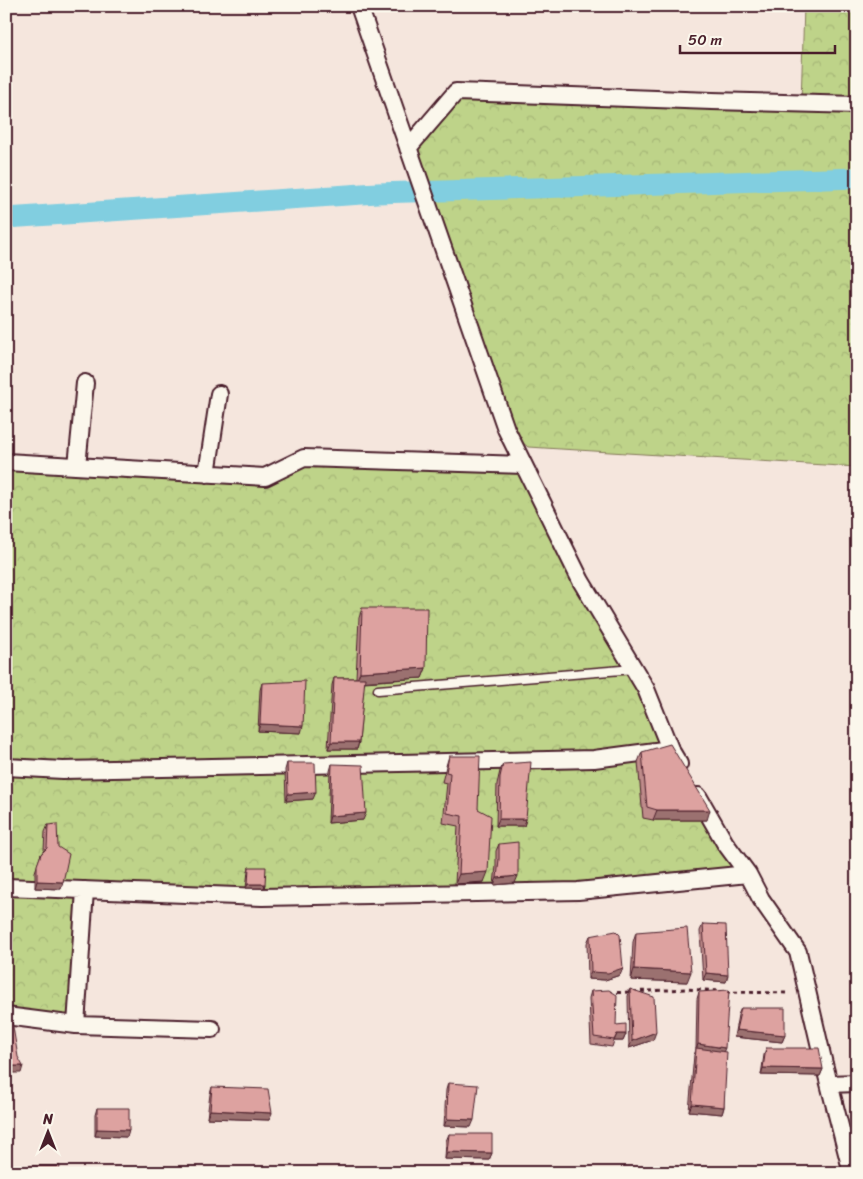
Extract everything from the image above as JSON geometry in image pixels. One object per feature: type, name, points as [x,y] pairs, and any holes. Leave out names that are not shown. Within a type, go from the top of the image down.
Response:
[{"type":"street","points":[[359,6],[506,429],[581,582],[646,689],[670,749],[725,843],[748,874],[761,899],[798,952],[852,1173]]},
{"type":"street","points":[[408,148],[456,92],[712,102],[857,105]]},
{"type":"street","points":[[77,466],[85,383]]},
{"type":"street","points":[[207,474],[218,394]]},
{"type":"street","points":[[6,462],[265,478],[304,458],[523,465]]},
{"type":"street","points":[[6,767],[73,770],[594,759],[670,749]]},
{"type":"street","points":[[6,887],[262,897],[578,891],[748,874]]},
{"type":"street","points":[[76,1025],[85,890]]},
{"type":"street","points":[[6,1016],[76,1025],[212,1029]]},
{"type":"street","points":[[829,1084],[857,1083]]},
{"type":"lane","points":[[378,690],[634,669]]},
{"type":"path","points":[[600,993],[686,989],[808,993]]},
{"type":"green space","points":[[804,6],[857,6],[857,467],[528,447],[506,429],[408,148],[456,92],[801,103]]},
{"type":"green space","points":[[304,458],[523,465],[670,749],[748,874],[578,891],[86,890],[76,1025],[6,1022],[6,462],[265,477]]},
{"type":"building","points":[[362,608],[427,608],[426,668],[360,672]]},
{"type":"building","points":[[334,678],[365,678],[359,742],[331,742]]},
{"type":"building","points":[[305,681],[303,726],[260,724],[262,683]]},
{"type":"building","points":[[670,744],[710,810],[657,810],[647,807],[642,752]]},
{"type":"building","points":[[449,756],[480,756],[478,809],[491,816],[488,872],[459,874],[462,816],[447,813],[450,773],[446,772]]},
{"type":"building","points":[[531,762],[526,819],[499,819],[500,777],[503,764]]},
{"type":"building","points":[[287,763],[315,763],[316,792],[288,794]]},
{"type":"building","points":[[332,764],[363,765],[366,813],[330,816]]},
{"type":"building","points":[[57,824],[58,847],[69,854],[63,882],[37,881],[37,865],[41,854],[47,848],[48,825]]},
{"type":"building","points":[[518,842],[518,876],[497,878],[499,844]]},
{"type":"building","points":[[249,867],[266,867],[265,884],[248,884]]},
{"type":"building","points":[[703,924],[726,925],[728,975],[706,973]]},
{"type":"building","points":[[687,928],[691,972],[634,969],[636,932]]},
{"type":"building","points":[[616,931],[620,935],[623,968],[608,973],[591,972],[590,936]]},
{"type":"building","points":[[630,989],[654,997],[656,1032],[632,1041]]},
{"type":"building","points":[[609,990],[617,995],[616,1025],[626,1024],[626,1034],[617,1034],[614,1040],[594,1037],[591,991]]},
{"type":"building","points":[[729,990],[725,1048],[698,1044],[699,992]]},
{"type":"building","points":[[741,1008],[785,1008],[785,1035],[736,1030]]},
{"type":"building","points":[[6,1021],[12,1021],[18,1057],[23,1066],[6,1066]]},
{"type":"building","points":[[696,1048],[727,1052],[724,1107],[692,1104]]},
{"type":"building","points":[[766,1048],[819,1048],[823,1069],[763,1068]]},
{"type":"building","points":[[448,1083],[478,1085],[474,1120],[447,1119]]},
{"type":"building","points":[[212,1087],[268,1089],[272,1113],[210,1110]]},
{"type":"building","points":[[97,1108],[129,1108],[129,1130],[97,1129]]},
{"type":"building","points":[[449,1134],[492,1134],[492,1153],[447,1152]]},
{"type":"building","points":[[20,1166],[60,1166],[59,1173],[20,1173]]},
{"type":"waterway","points":[[6,218],[377,193],[857,178]]}]
